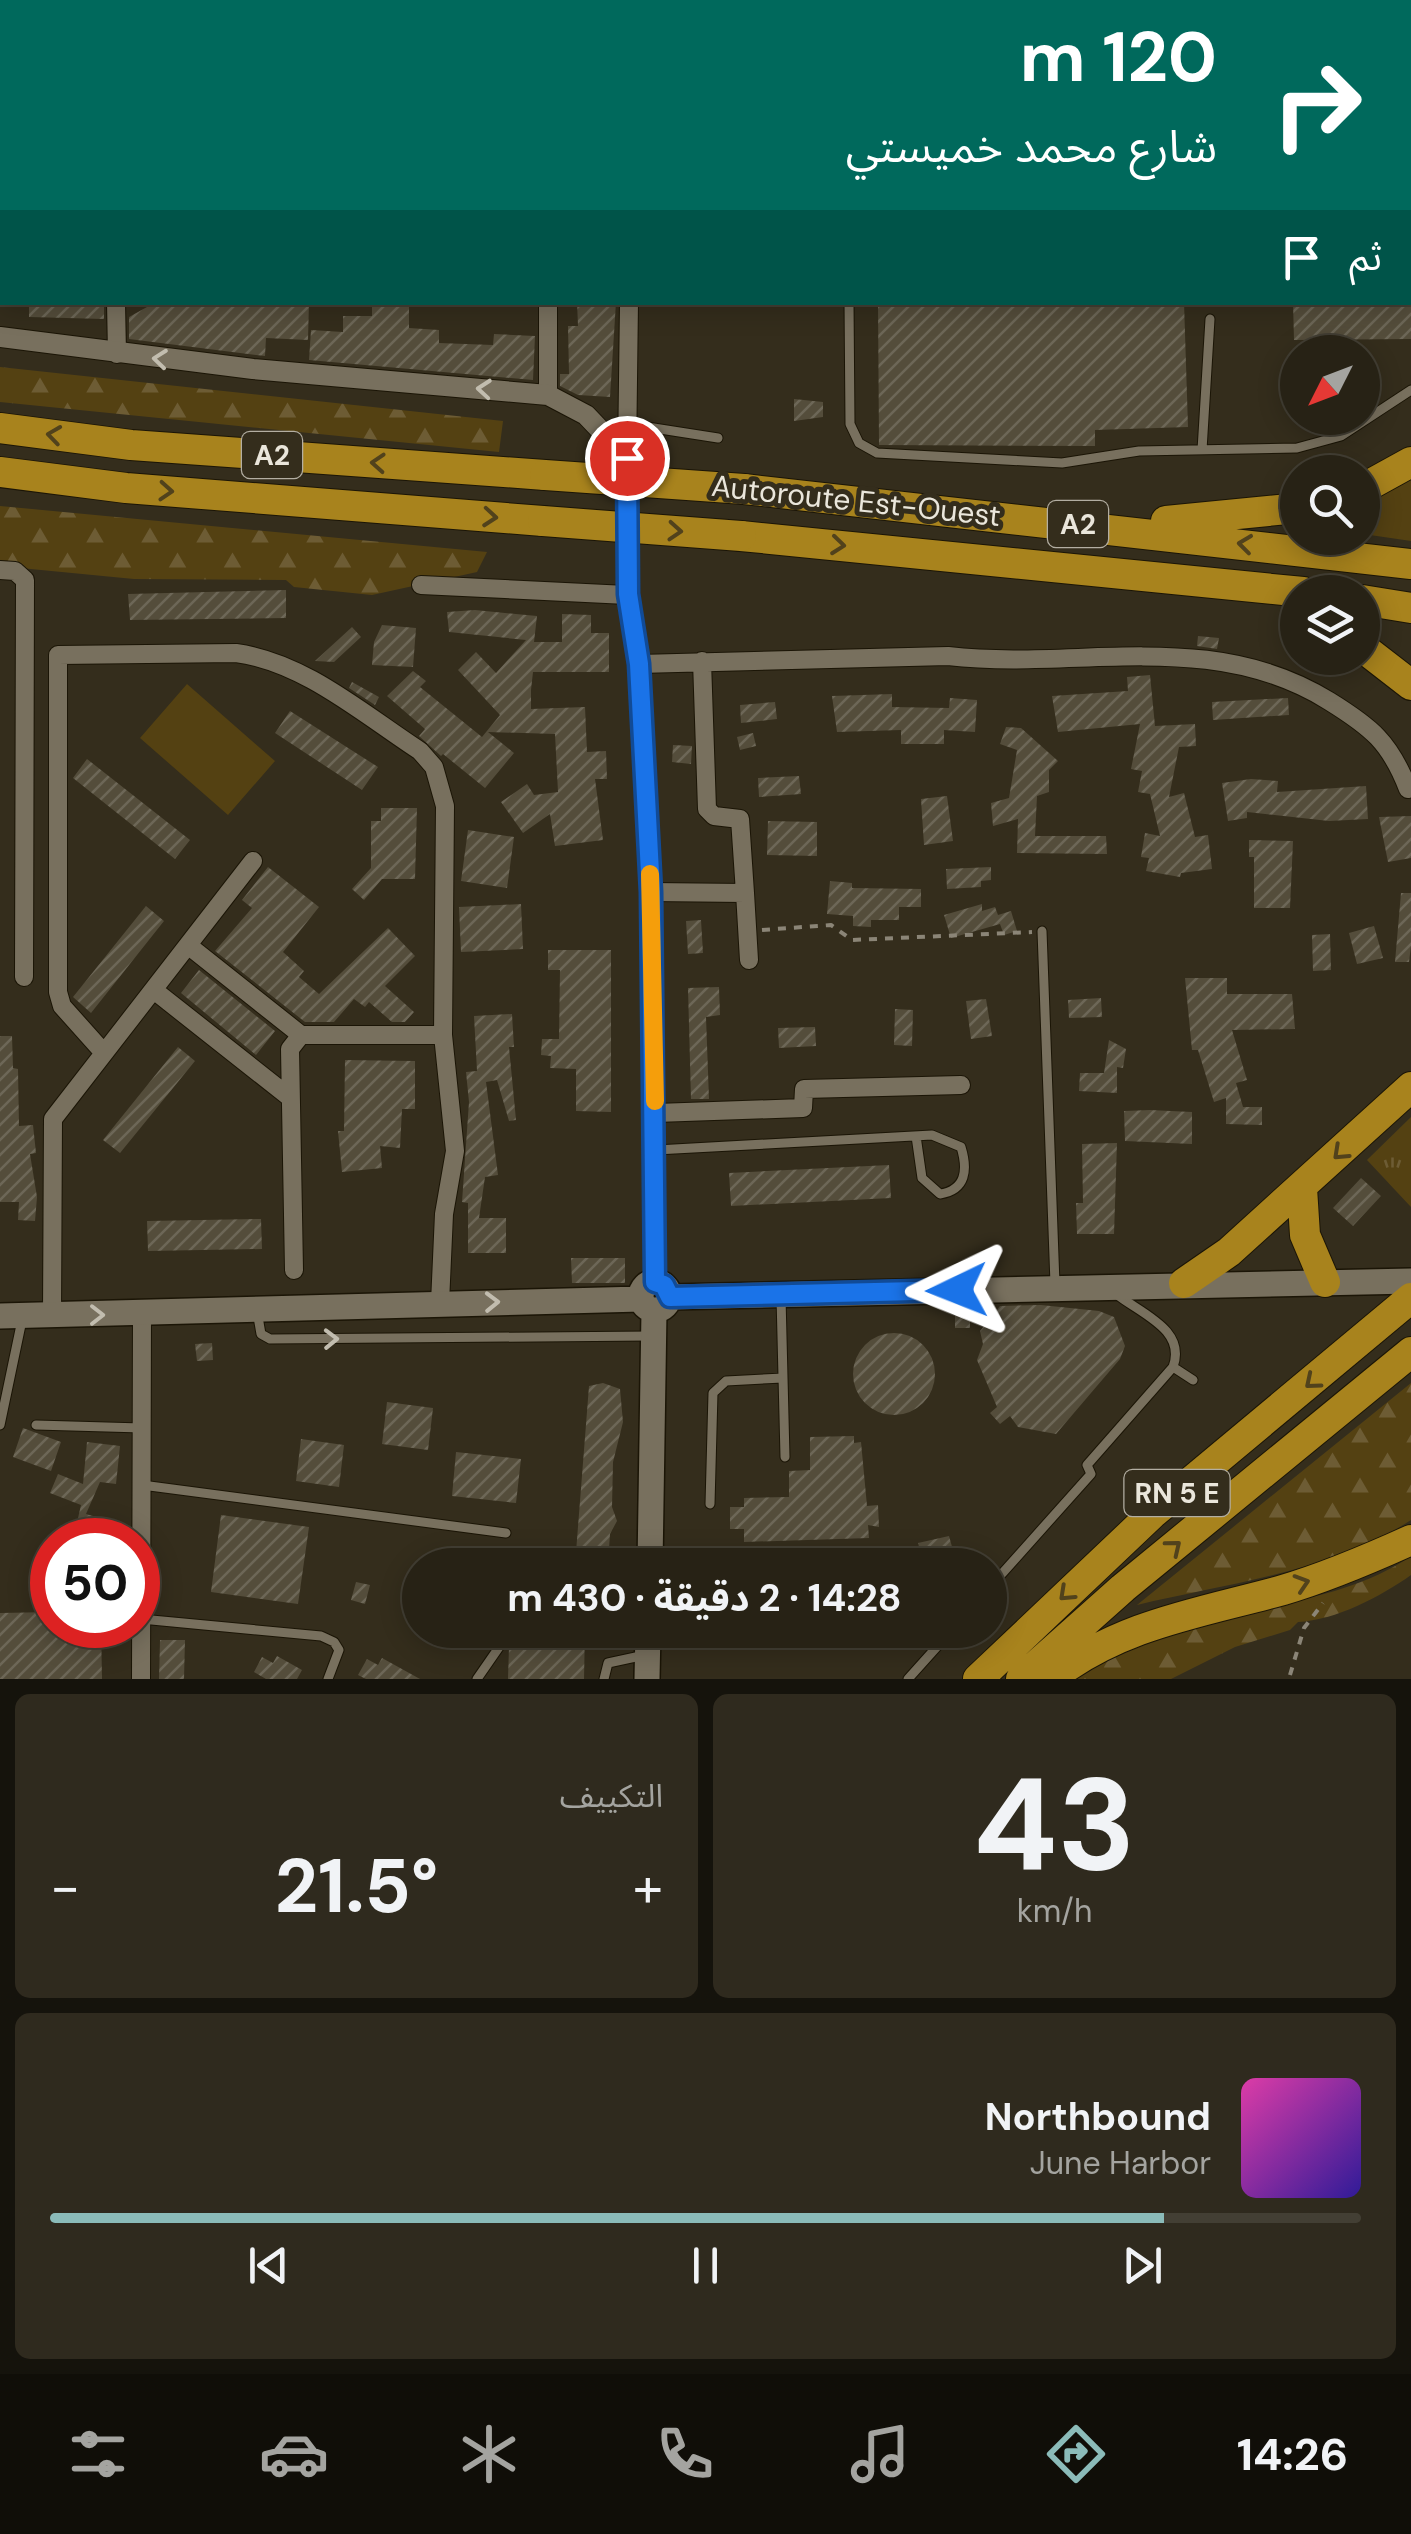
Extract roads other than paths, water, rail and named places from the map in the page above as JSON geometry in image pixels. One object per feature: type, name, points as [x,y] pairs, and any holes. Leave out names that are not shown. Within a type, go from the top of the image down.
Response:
[{"type":"highway","name":"Autoroute Est-Ouest","points":[[0,428],[131,445],[744,489],[1095,525],[1411,564]]},
{"type":"highway","points":[[1380,479],[1411,462]]},
{"type":"highway","name":"Autoroute Est-Ouest","points":[[0,472],[126,488],[741,536],[1280,589]]},
{"type":"highway","points":[[1095,525],[1280,510]]},
{"type":"highway","points":[[1246,585],[1280,600]]},
{"type":"highway","points":[[1380,603],[1411,608]]},
{"type":"highway","points":[[1380,646],[1411,661]]},
{"type":"highway","points":[[1380,661],[1411,685]]},
{"type":"highway","points":[[1184,1282],[1229,1252],[1411,1087]]},
{"type":"highway","points":[[1302,1188],[1306,1235],[1325,1282]]},
{"type":"highway","name":"RN 5 E","points":[[978,1679],[1152,1514],[1411,1298]]},
{"type":"highway","name":"RN 5 E","points":[[1021,1679],[1124,1588],[1411,1352]]},
{"type":"highway","points":[[1050,1679],[1134,1629],[1282,1590],[1358,1564],[1411,1540]]},
{"type":"main road","points":[[12,1316],[440,1303],[655,1305],[782,1294],[1184,1282],[1411,1281]]},
{"type":"main road","points":[[650,1548],[655,1305]]},
{"type":"street","points":[[116,305],[117,354]]},
{"type":"street","points":[[548,305],[548,394]]},
{"type":"street","points":[[629,305],[628,594],[639,664],[651,892],[655,1305]]},
{"type":"street","points":[[0,337],[117,354],[548,394],[586,415],[627,458]]},
{"type":"street","points":[[0,570],[16,571],[25,580],[24,976]]},
{"type":"street","points":[[421,585],[628,594]]},
{"type":"street","points":[[104,1053],[62,1006],[58,992],[58,655],[236,653],[264,657],[296,671],[420,751],[434,767],[445,806],[443,1036],[455,1151],[444,1214],[440,1303]]},
{"type":"street","points":[[639,664],[948,656],[990,661],[1123,654],[1263,668],[1366,724],[1395,754],[1408,789]]},
{"type":"street","points":[[702,661],[707,809],[714,816],[740,818],[750,960]]},
{"type":"street","points":[[52,1315],[53,1119],[253,861]]},
{"type":"street","points":[[651,892],[745,893]]},
{"type":"street","points":[[189,946],[300,1034],[443,1036]]},
{"type":"street","points":[[155,991],[288,1096]]},
{"type":"street","points":[[294,1270],[288,1096],[290,1049],[300,1034]]},
{"type":"street","points":[[656,1114],[802,1108],[804,1088],[961,1085]]},
{"type":"street","points":[[142,1314],[142,1518]]},
{"type":"street","points":[[141,1648],[141,1679]]},
{"type":"lane","points":[[849,305],[850,424],[854,438],[870,451],[1062,463],[1126,452],[1320,444],[1352,430],[1411,390]]},
{"type":"lane","points":[[1202,450],[1210,319]]},
{"type":"lane","points":[[628,424],[718,438]]},
{"type":"lane","points":[[1042,931],[1055,1287]]},
{"type":"lane","points":[[656,1150],[916,1136],[948,1138],[961,1147],[966,1163],[962,1183],[954,1192],[940,1194],[922,1178],[916,1136]]},
{"type":"lane","points":[[1007,1569],[1091,1474],[1087,1465],[1173,1367],[1177,1356],[1168,1328],[1105,1285]]},
{"type":"lane","points":[[782,1294],[785,1457]]},
{"type":"lane","points":[[256,1308],[262,1334],[270,1339],[655,1305]]},
{"type":"lane","points":[[0,1426],[12,1316]]},
{"type":"lane","points":[[1173,1367],[1194,1380]]},
{"type":"lane","points":[[710,1504],[713,1393],[726,1382],[783,1378]]},
{"type":"lane","points":[[36,1425],[142,1428]]},
{"type":"lane","points":[[142,1485],[506,1532]]},
{"type":"lane","points":[[160,1622],[321,1636],[334,1642],[339,1650],[328,1679]]},
{"type":"lane","points":[[476,1679],[498,1648]]},
{"type":"lane","points":[[908,1679],[936,1648]]},
{"type":"lane","points":[[604,1679],[608,1663],[648,1654]]}]
